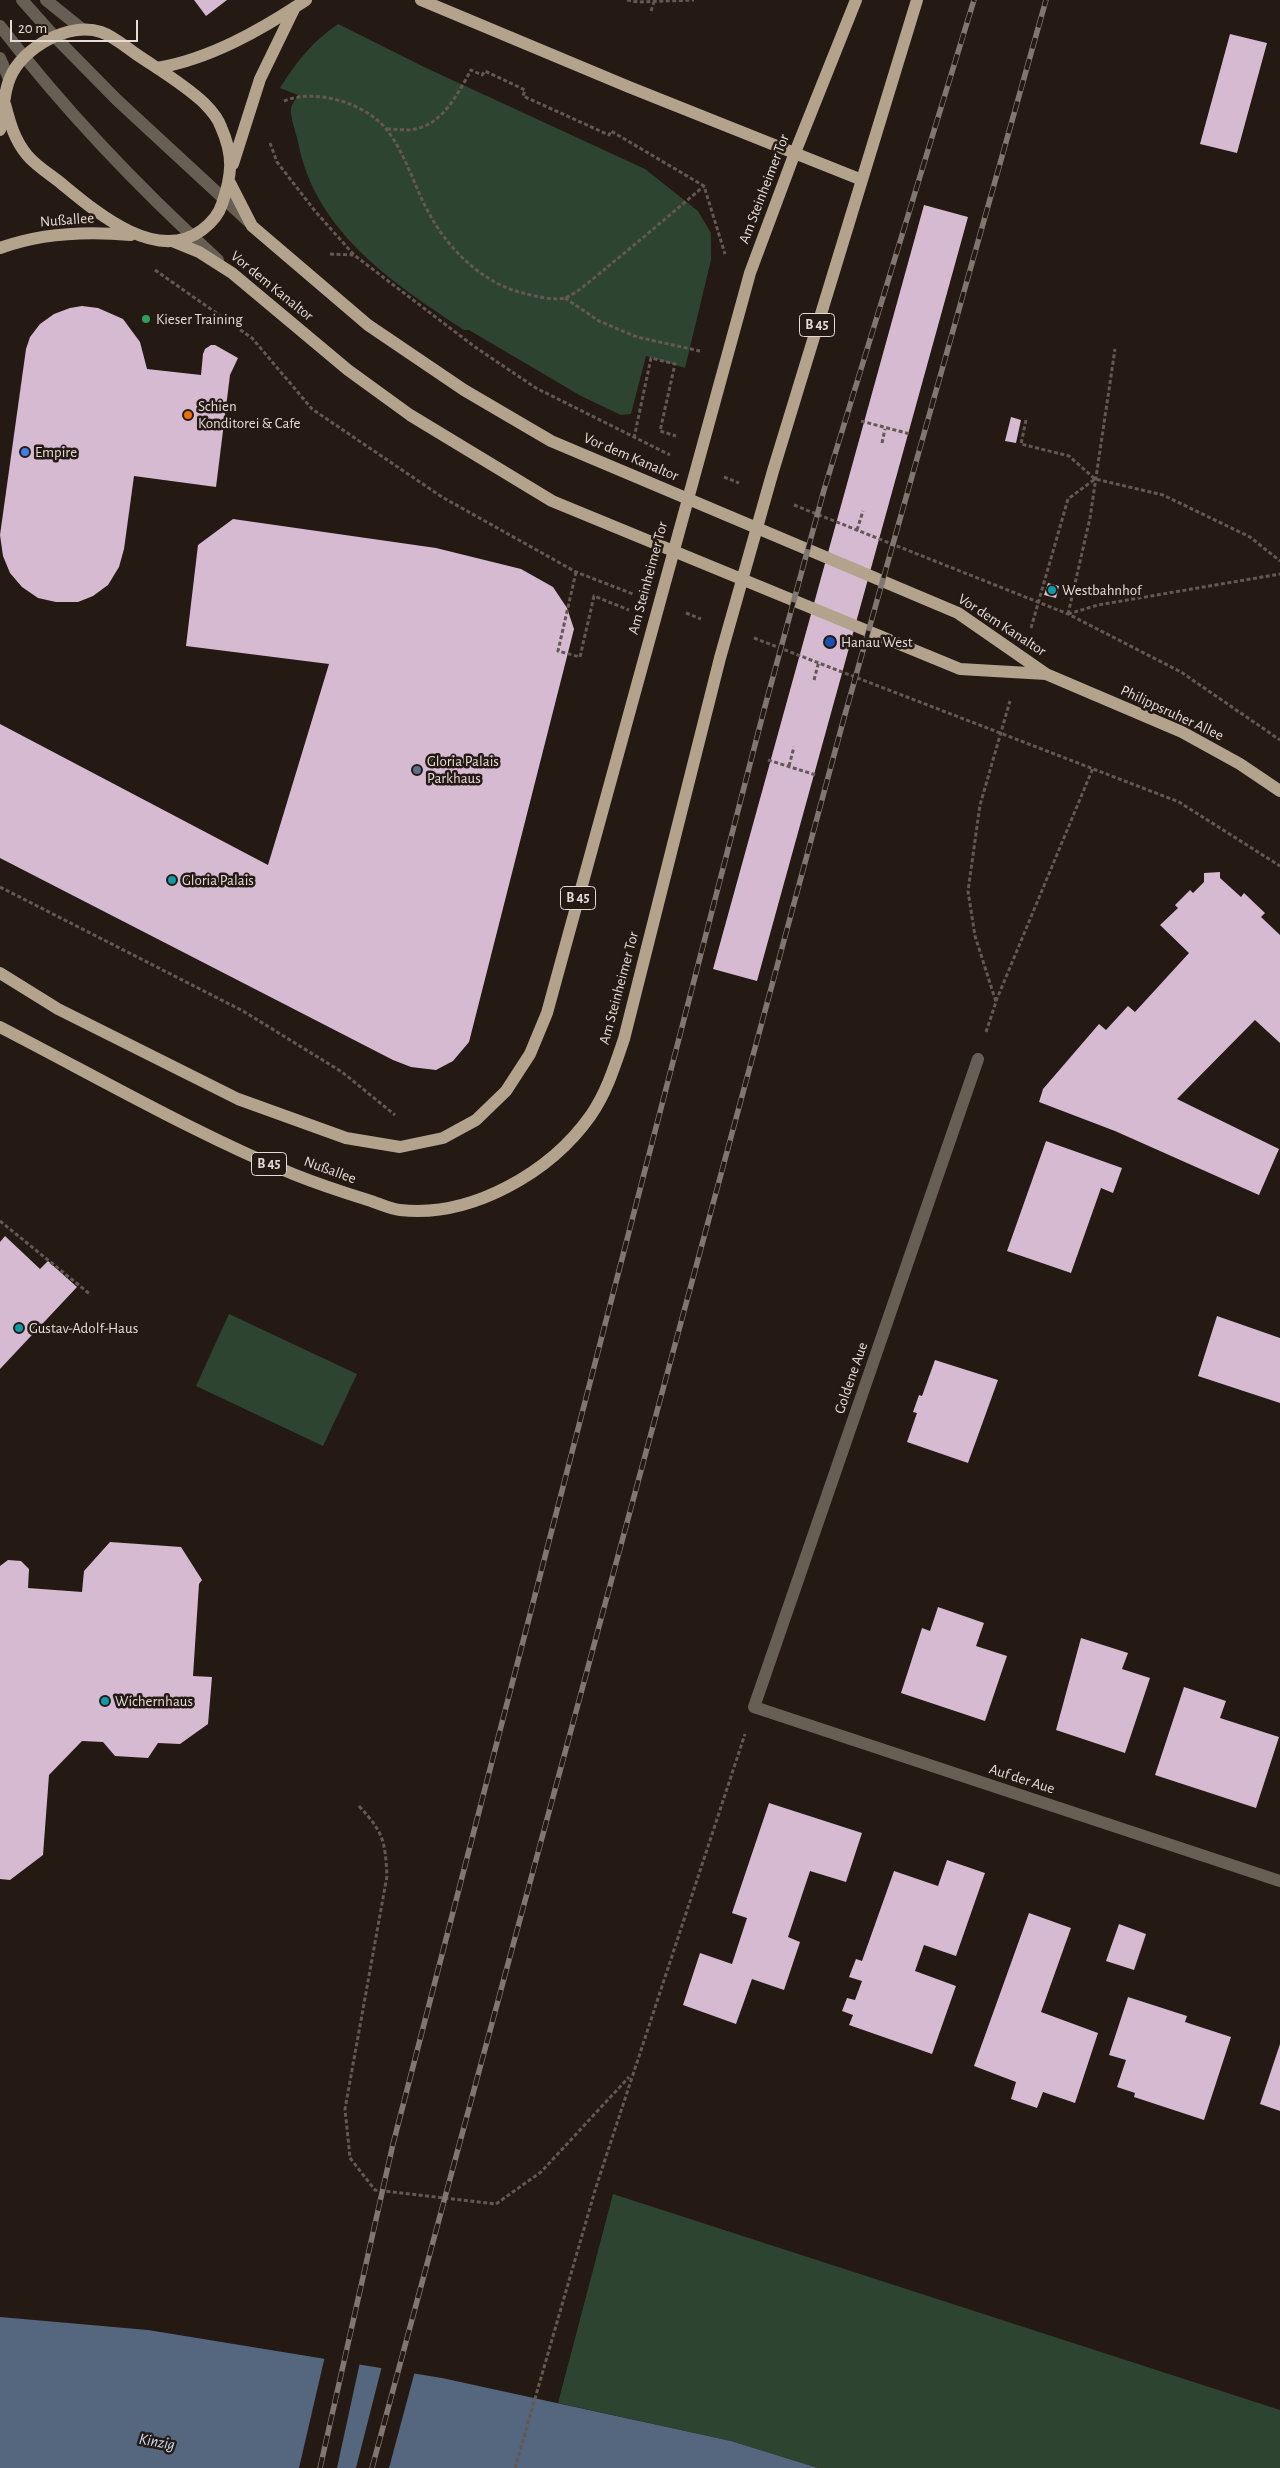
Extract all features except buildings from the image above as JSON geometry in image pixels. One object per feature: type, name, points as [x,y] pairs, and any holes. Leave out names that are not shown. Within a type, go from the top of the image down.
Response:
[{"type":"main road","points":[[157,68],[176,65],[206,55],[295,8],[306,0]]},
{"type":"main road","points":[[421,0],[794,155],[862,180]]},
{"type":"main road","name":"Am Steinheimer Tor","points":[[0,972],[58,1009],[238,1099],[346,1138],[400,1147],[443,1138],[476,1120],[506,1091],[530,1054],[547,1014],[750,273],[794,155],[856,0]]},
{"type":"main road","name":"Am Steinheimer Tor","points":[[550,1160],[568,1144],[592,1114],[611,1076],[624,1039],[720,658],[773,471],[917,0]]},
{"type":"main road","points":[[232,169],[260,79],[295,8]]},
{"type":"main road","name":"Vor dem Kanaltor","points":[[82,29],[102,32],[157,68],[202,102],[224,132],[232,169],[230,183],[221,208],[208,226],[193,237],[172,240],[137,236],[117,225],[90,207],[28,156],[15,138],[4,104],[9,79],[24,57],[43,42],[82,29]]},
{"type":"main road","points":[[0,130],[4,104]]},
{"type":"main road","name":"Vor dem Kanaltor","points":[[230,183],[252,226],[368,325],[464,390],[550,441],[958,613],[1046,674]]},
{"type":"main road","name":"Nußallee","points":[[0,248],[22,240],[48,236],[76,234],[137,236]]},
{"type":"main road","name":"Vor dem Kanaltor","points":[[172,240],[199,252],[232,273],[348,370],[410,415],[552,501],[960,669],[1046,674]]},
{"type":"main road","name":"Philippsruher Allee","points":[[1046,674],[1182,732],[1240,764],[1280,791]]},
{"type":"main road","name":"Nußallee","points":[[0,1027],[228,1145],[329,1189],[399,1210],[427,1210],[471,1202],[508,1187],[550,1160]]},
{"type":"street","points":[[22,0],[55,37],[118,100],[252,226]]},
{"type":"street","points":[[46,0],[82,29]]},
{"type":"street","points":[[0,26],[24,57],[94,138],[193,237],[232,273]]},
{"type":"street","points":[[0,58],[9,79]]},
{"type":"street","name":"Goldene Aue","points":[[754,1707],[978,1059]]},
{"type":"street","name":"Auf der Aue","points":[[754,1707],[1280,1881]]},
{"type":"path","points":[[627,0],[638,2],[694,0]]},
{"type":"path","points":[[651,11],[654,2]]},
{"type":"path","points":[[386,129],[413,130],[426,126],[454,101],[471,70],[482,76],[485,71],[525,90],[523,96],[609,135],[611,131],[704,186],[728,261]]},
{"type":"path","points":[[280,106],[284,100],[308,95],[334,99],[363,111],[386,129],[413,176],[429,214],[444,236],[466,261],[490,279],[510,290],[539,297],[565,298],[600,321],[637,337],[700,351]]},
{"type":"path","points":[[268,138],[277,162],[315,211],[354,255],[475,347],[536,388],[679,459]]},
{"type":"path","points":[[565,298],[590,281],[704,186]]},
{"type":"path","points":[[152,268],[252,338],[312,408],[442,497],[576,572],[638,596]]},
{"type":"path","points":[[1068,614],[1090,518],[1115,349]]},
{"type":"path","points":[[634,438],[651,358],[675,364],[660,431],[685,439]]},
{"type":"path","points":[[1026,420],[1020,444],[1069,456],[1095,479],[1172,499],[1250,537],[1280,561]]},
{"type":"path","points":[[861,421],[885,429],[910,434]]},
{"type":"path","points":[[882,443],[885,429]]},
{"type":"path","points":[[723,476],[741,484]]},
{"type":"path","points":[[1068,499],[1095,479]]},
{"type":"path","points":[[786,501],[1068,614],[1181,672],[1280,740]]},
{"type":"path","points":[[858,530],[863,511]]},
{"type":"path","points":[[576,572],[558,651],[580,657],[594,596],[638,613]]},
{"type":"path","points":[[1068,614],[1098,604],[1280,574]]},
{"type":"path","points":[[683,612],[710,622]]},
{"type":"path","points":[[747,635],[819,661],[1055,756],[1093,768],[1178,802],[1280,866]]},
{"type":"path","points":[[814,680],[819,661]]},
{"type":"path","points":[[789,766],[794,747]]},
{"type":"path","points":[[768,760],[816,775]]},
{"type":"path","points":[[978,1059],[996,1002],[1093,768]]},
{"type":"path","points":[[980,805],[968,890],[975,936],[996,1002]]},
{"type":"path","points":[[0,887],[243,1011],[342,1072],[397,1117]]},
{"type":"path","points":[[0,1221],[91,1295]]},
{"type":"path","points":[[515,2468],[596,2187],[631,2074],[754,1707]]},
{"type":"path","points":[[360,1806],[376,1824],[385,1842],[387,1876],[345,2109],[350,2158],[375,2190],[496,2204],[542,2172],[631,2074]]},
{"type":"green space","points":[[338,24],[422,66],[645,169],[698,211],[711,233],[711,260],[685,368],[646,356],[631,414],[621,415],[581,396],[469,330],[464,330],[410,293],[361,252],[339,229],[321,203],[307,174],[292,121],[291,108],[298,95],[280,88],[292,69],[306,53]]},
{"type":"green space","points":[[229,1314],[357,1374],[323,1446],[196,1386]]},
{"type":"green space","points":[[613,2194],[1280,2410],[1280,2468],[818,2468],[731,2441],[558,2403]]},
{"type":"water","name":"Kinzig","points":[[0,2317],[148,2330],[442,2378],[731,2441],[818,2468],[0,2468]]},
{"type":"pier","points":[[325,2356],[360,2362],[337,2468],[299,2468]]},
{"type":"pier","points":[[382,2366],[415,2371],[389,2468],[356,2468]]},
{"type":"railway","points":[[320,2468],[393,2144],[764,710],[824,490],[974,0]]},
{"type":"railway","points":[[372,2468],[844,718],[1046,0]]},
{"type":"place","name":"Kieser Training","points":[[146,319]]},
{"type":"place","name":"Schien Konditorei & Cafe","points":[[188,415]]},
{"type":"place","name":"Empire","points":[[25,452]]},
{"type":"place","name":"Westbahnhof","points":[[1052,590]]},
{"type":"place","name":"Hanau West","points":[[830,642]]},
{"type":"place","name":"Gloria Palais Parkhaus","points":[[417,770]]},
{"type":"place","name":"Gloria Palais","points":[[172,880]]},
{"type":"place","name":"Gustav-Adolf-Haus","points":[[19,1328]]},
{"type":"place","name":"Wichernhaus","points":[[105,1701]]}]
